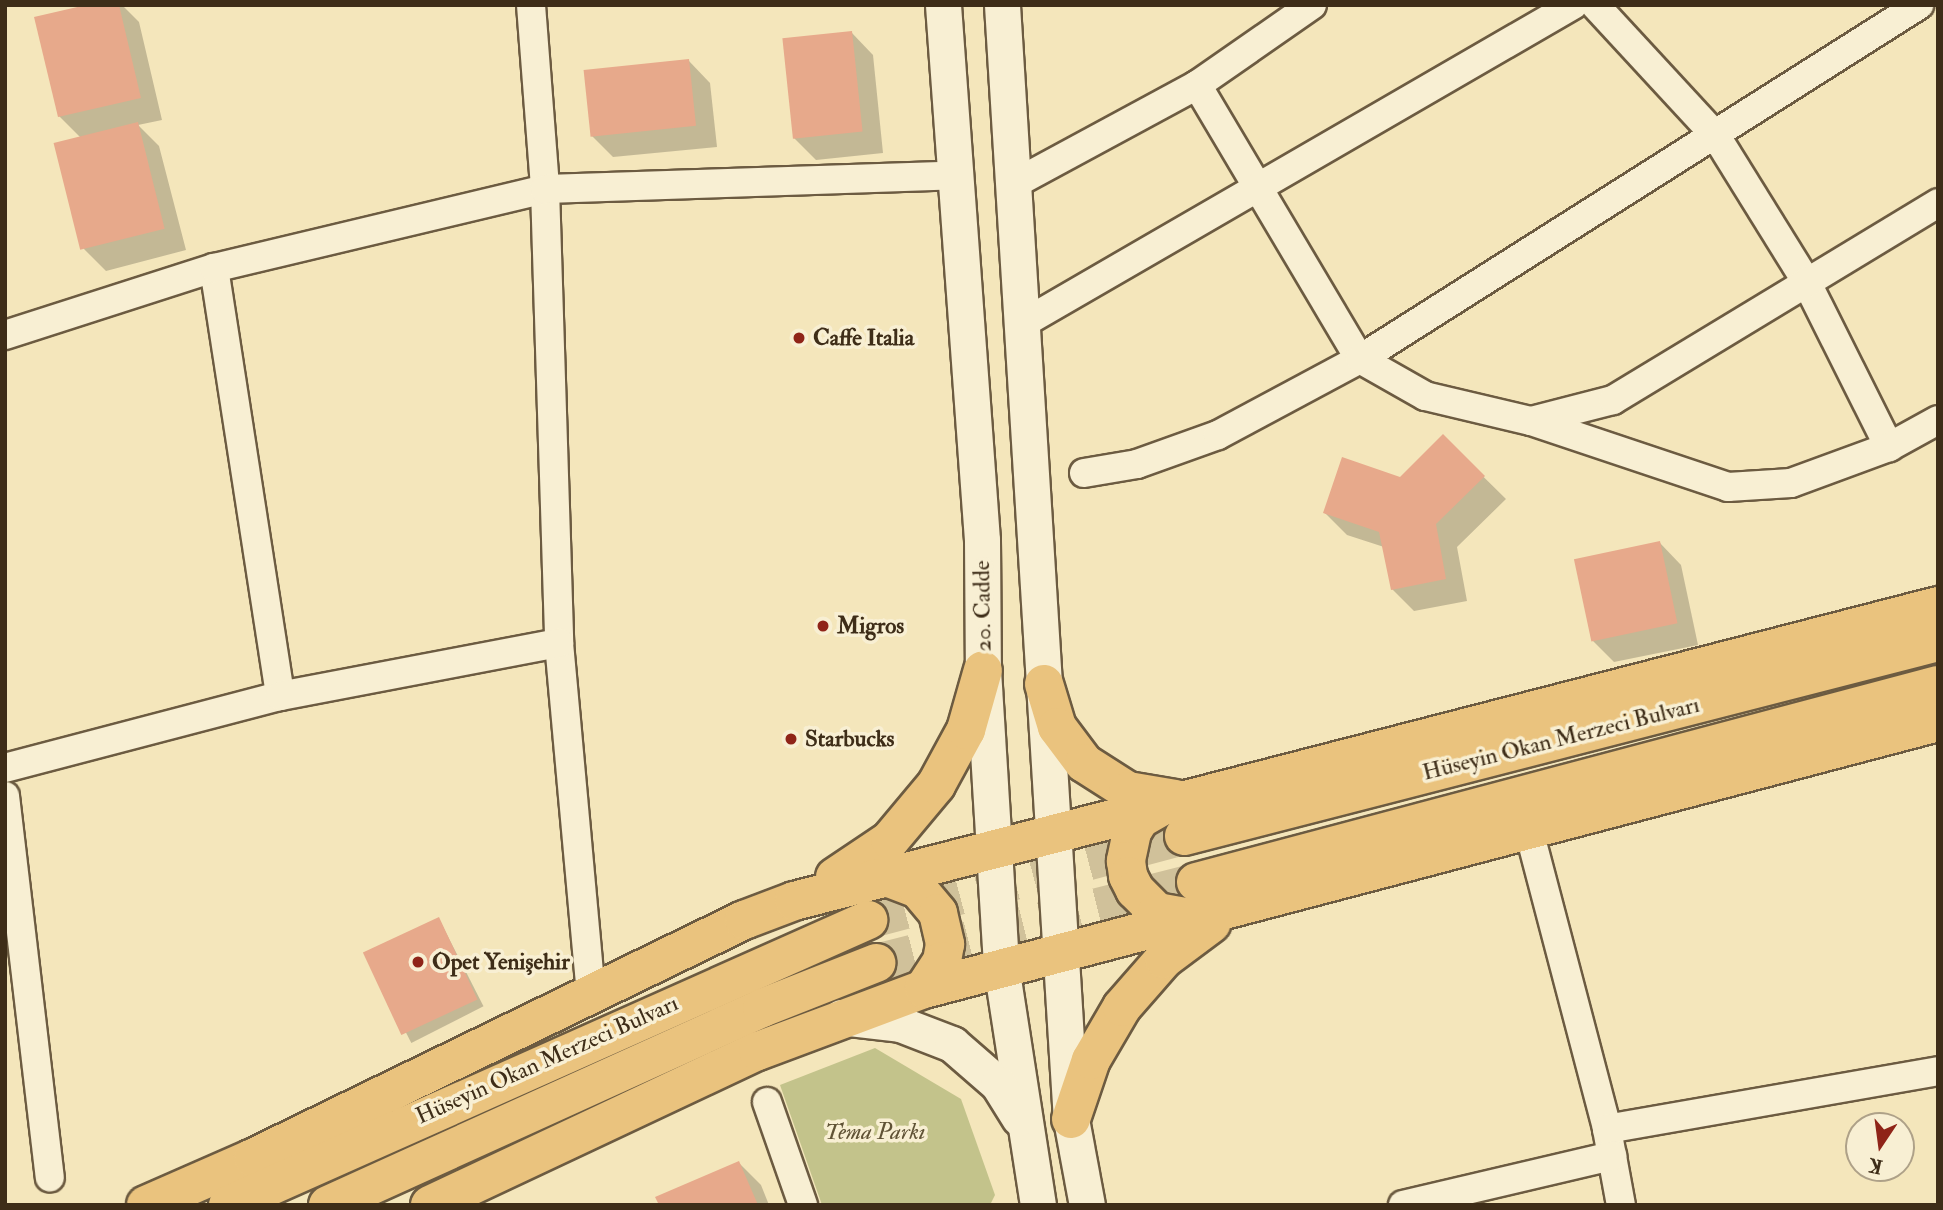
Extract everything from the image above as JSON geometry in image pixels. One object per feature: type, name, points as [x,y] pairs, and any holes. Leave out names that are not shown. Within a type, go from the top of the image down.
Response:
[{"type":"main road","points":[[146,1205],[253,1158],[744,919],[794,901],[1051,831],[1205,797],[1938,606]]},
{"type":"main road","name":"Hüseyin Okan Merzeci Bulvarı","points":[[1184,836],[1938,642]]},
{"type":"main road","points":[[794,901],[862,862],[915,813],[953,758],[983,670]]},
{"type":"main road","points":[[1044,684],[1053,716],[1069,746],[1105,779],[1153,798],[1205,797]]},
{"type":"main road","name":"Hüseyin Okan Merzeci Bulvarı","points":[[1199,900],[1938,685]]},
{"type":"main road","points":[[1071,1119],[1091,1060],[1142,982],[1189,938],[1244,906],[1528,827],[1938,722]]},
{"type":"main road","points":[[1159,808],[1140,819],[1132,832],[1126,853],[1128,876],[1135,890],[1157,912],[1186,920],[1199,900]]},
{"type":"main road","points":[[873,878],[889,878],[918,889],[938,913],[945,944],[942,961],[924,989]]},
{"type":"main road","points":[[430,1205],[758,1051],[841,1017],[1002,966],[1061,953],[1199,900],[1244,906]]},
{"type":"main road","name":"Hüseyin Okan Merzeci Bulvarı","points":[[228,1205],[868,919]]},
{"type":"main road","name":"Hüseyin Okan Merzeci Bulvarı","points":[[328,1205],[762,1008],[876,963]]},
{"type":"street","points":[[531,5],[545,189],[559,643],[591,995]]},
{"type":"street","name":"20. Cadde","points":[[943,5],[982,540],[983,670],[992,847],[1002,966],[1038,1205]]},
{"type":"street","points":[[1002,5],[1051,831],[1071,1119],[1087,1205]]},
{"type":"street","points":[[1014,184],[1197,85],[1312,5]]},
{"type":"street","points":[[1022,324],[1573,5]]},
{"type":"street","points":[[1595,5],[1716,135],[1806,281],[1889,447]]},
{"type":"street","points":[[1084,473],[1137,464],[1218,435],[1360,359],[1919,5]]},
{"type":"street","points":[[1197,85],[1257,190],[1360,359],[1425,396],[1531,421],[1728,487],[1790,484],[1889,447],[1938,420]]},
{"type":"street","points":[[5,335],[214,268],[545,189],[957,175]]},
{"type":"street","points":[[1531,421],[1613,400],[1938,203]]},
{"type":"street","points":[[214,268],[280,696]]},
{"type":"street","points":[[5,768],[280,696],[559,643]]},
{"type":"street","points":[[5,796],[50,1177]]},
{"type":"street","points":[[1528,827],[1609,1142],[1621,1205]]},
{"type":"street","points":[[841,1017],[900,1024],[952,1044],[998,1084],[1028,1136]]},
{"type":"street","points":[[1403,1205],[1609,1142],[1938,1071]]},
{"type":"street","points":[[767,1102],[803,1205]]},
{"type":"green space","name":"Tema Parkı","points":[[875,1048],[961,1099],[995,1195],[990,1205],[822,1205],[780,1085]]},
{"type":"building","points":[[86,5],[119,5],[141,98],[58,117],[34,17]]},
{"type":"building","points":[[852,31],[863,131],[793,139],[782,38]]},
{"type":"building","points":[[689,59],[696,126],[591,137],[584,70]]},
{"type":"building","points":[[138,122],[165,229],[80,250],[54,143]]},
{"type":"building","points":[[1443,434],[1485,476],[1436,524],[1446,579],[1391,590],[1379,532],[1323,513],[1342,457],[1400,477]]},
{"type":"building","points":[[1660,541],[1677,623],[1591,641],[1574,559]]},
{"type":"building","points":[[439,917],[477,999],[401,1035],[363,952]]},
{"type":"building","points":[[739,1161],[758,1205],[659,1205],[655,1197]]},
{"type":"tunnel","points":[[868,920],[1184,836]]},
{"type":"tunnel","points":[[876,963],[1196,882]]},
{"type":"place","name":"Caffe Italia","points":[[799,338]]},
{"type":"place","name":"Migros","points":[[823,626]]},
{"type":"place","name":"Starbucks","points":[[791,739]]},
{"type":"place","name":"Opet Yenişehir","points":[[418,962]]}]
